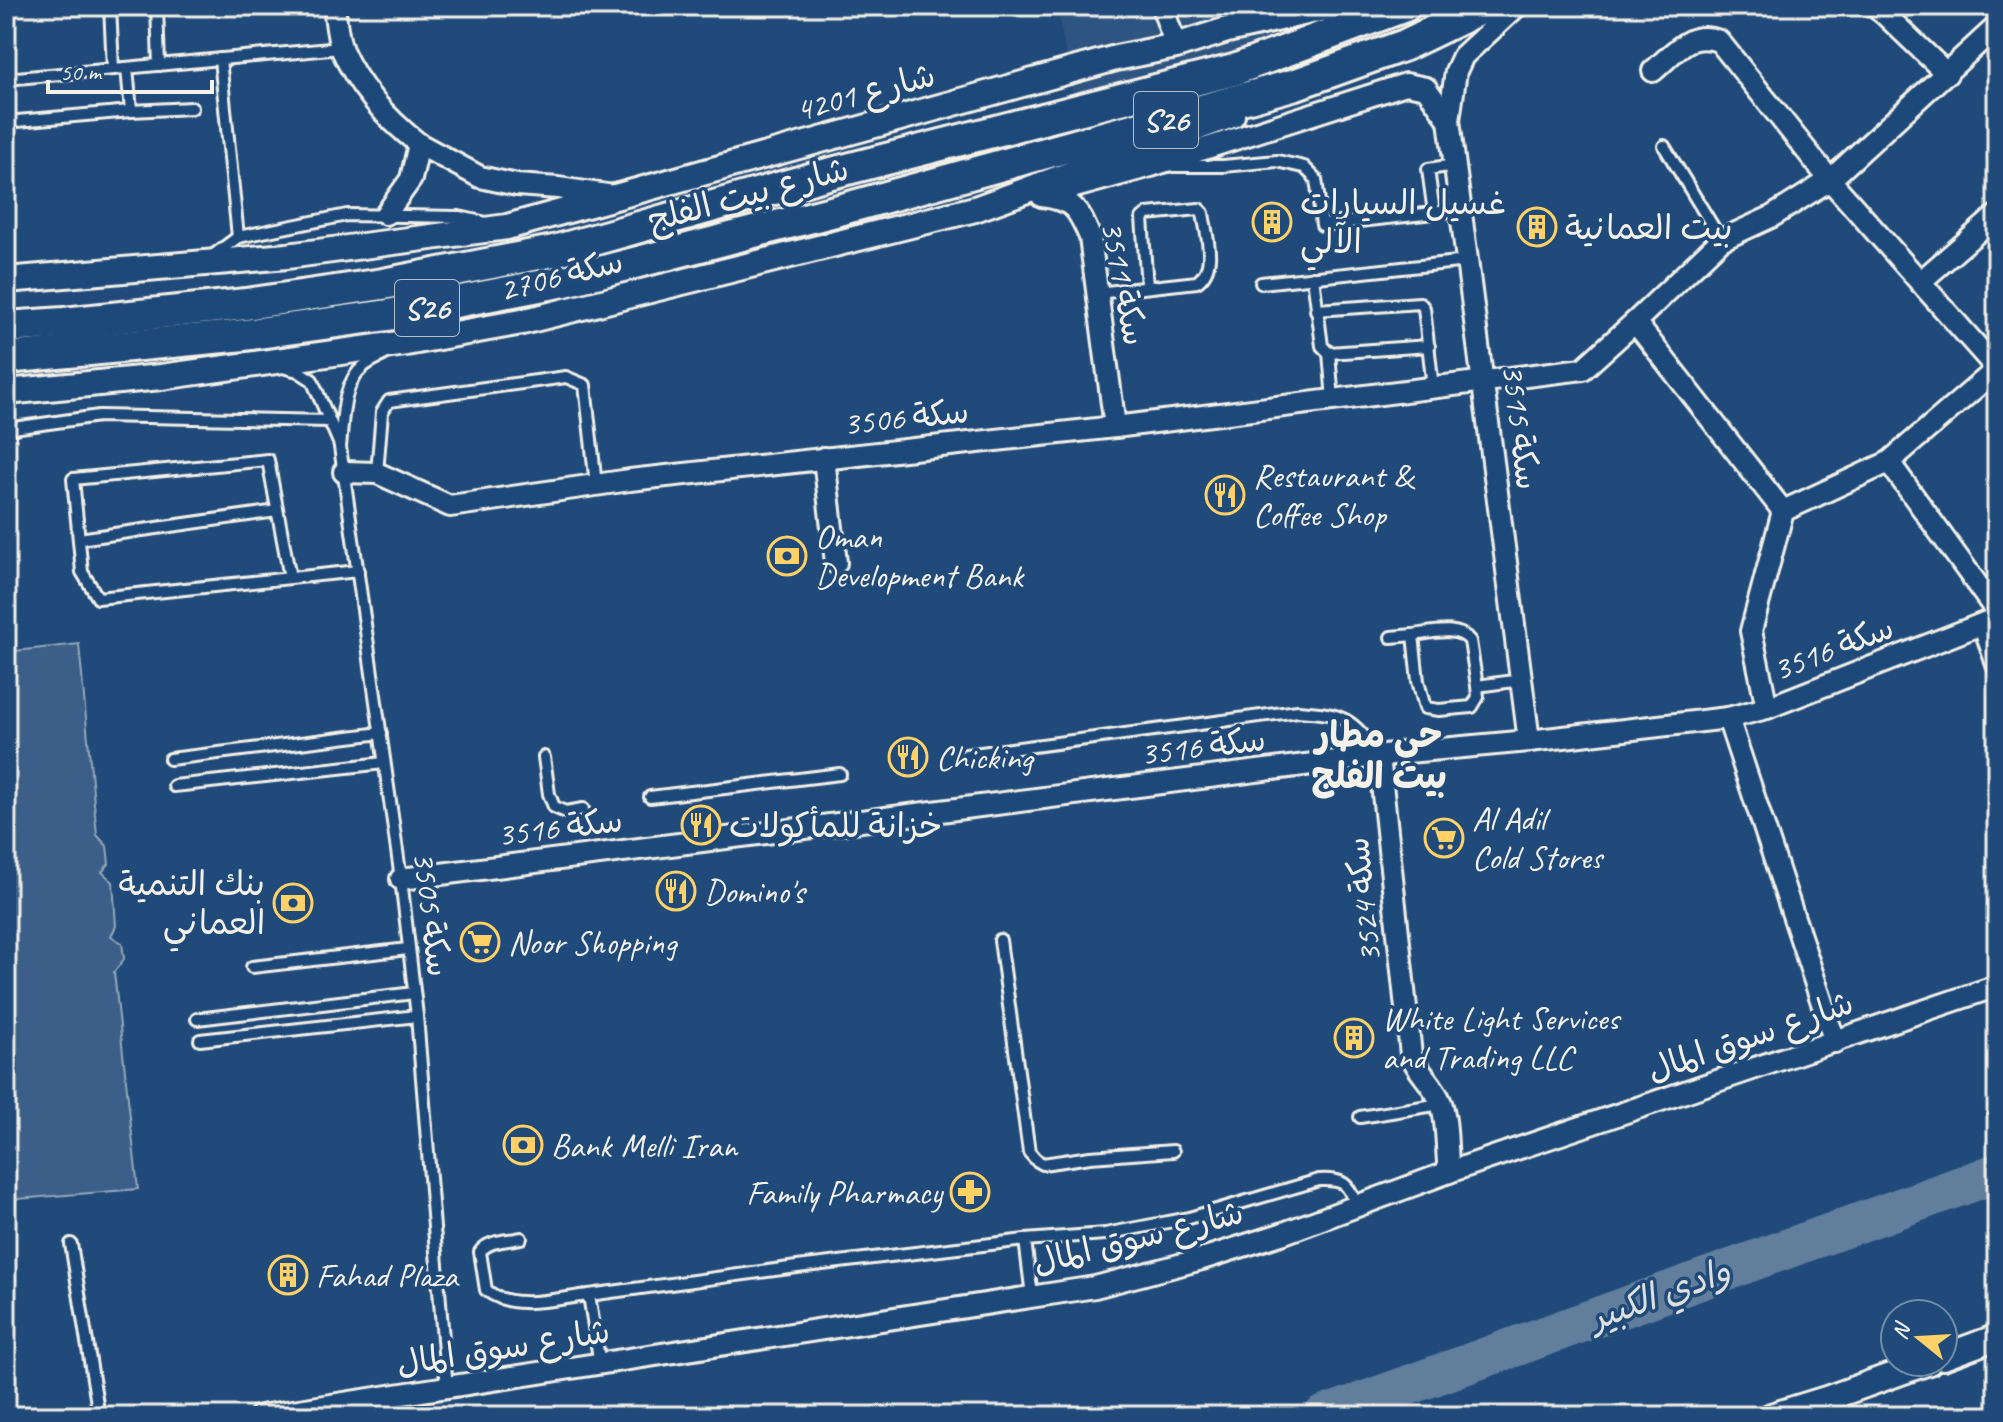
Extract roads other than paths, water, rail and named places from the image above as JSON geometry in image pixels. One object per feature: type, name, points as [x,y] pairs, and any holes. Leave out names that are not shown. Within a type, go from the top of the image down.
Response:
[{"type":"main road","name":"شارع بيت الفلج","points":[[6,327],[246,304],[383,284],[554,251],[824,175],[1234,70],[1405,6]]},
{"type":"main road","name":"شارع بيت الفلج","points":[[6,358],[244,335],[388,315],[565,281],[839,210],[1296,84],[1405,45],[1486,6]]},
{"type":"street","name":"شارع 4201","points":[[334,6],[341,48],[369,95],[394,125],[419,144],[480,177],[517,185],[618,197],[1116,58],[1333,6]]},
{"type":"street","points":[[1162,6],[1176,46]]},
{"type":"street","name":"سكة 3515","points":[[1517,6],[1463,56],[1456,71],[1449,120],[1529,741]]},
{"type":"street","points":[[1876,6],[1947,74]]},
{"type":"street","name":"سكة 3506","points":[[344,472],[377,473],[450,506],[596,485],[1115,427],[1583,369],[1721,240],[1771,217],[1830,180],[1997,26]]},
{"type":"street","points":[[1653,71],[1690,40],[1703,36],[1719,41],[1830,180],[1997,369],[1889,462],[1783,511]]},
{"type":"street","name":"سكة 2706","points":[[6,392],[161,377],[406,343],[522,322],[975,209],[1239,112],[1296,84]]},
{"type":"street","name":"سكة 3515","points":[[1042,196],[1151,166],[1406,84],[1426,88],[1449,120]]},
{"type":"street","points":[[386,214],[411,179],[419,144]]},
{"type":"street","points":[[975,209],[1042,196]]},
{"type":"street","name":"سكة 3511","points":[[1042,196],[1062,199],[1078,211],[1090,237],[1115,427]]},
{"type":"street","points":[[11,274],[287,256],[507,227],[618,197]]},
{"type":"street","points":[[1920,282],[1997,215]]},
{"type":"street","points":[[1635,322],[1783,511]]},
{"type":"street","points":[[824,458],[836,563]]},
{"type":"street","points":[[1889,462],[1992,618],[1997,664]]},
{"type":"street","points":[[1767,708],[1751,631],[1783,511]]},
{"type":"street","name":"سكة 3516","points":[[401,879],[1379,756],[1728,718],[1767,708],[1992,618]]},
{"type":"street","points":[[1728,718],[1835,1042]]},
{"type":"street","name":"سكة 3524","points":[[1379,756],[1411,1055],[1417,1070],[1432,1084],[1441,1104],[1449,1172]]},
{"type":"street","name":"شارع سوق المال","points":[[260,1416],[1095,1287],[1202,1259],[1997,986]]},
{"type":"street","points":[[1959,1351],[1997,1337]]},
{"type":"street","points":[[1771,1416],[1828,1408],[1894,1378]]},
{"type":"lane","points":[[110,6],[113,69]]},
{"type":"lane","points":[[157,6],[159,65]]},
{"type":"lane","points":[[6,79],[341,48]]},
{"type":"lane","points":[[220,59],[238,237]]},
{"type":"lane","points":[[127,68],[131,111]]},
{"type":"lane","points":[[6,122],[192,108]]},
{"type":"lane","points":[[1664,146],[1721,240]]},
{"type":"lane","points":[[1151,166],[1223,166],[1277,161],[1304,167],[1316,179],[1322,225],[1461,209]]},
{"type":"lane","points":[[1434,213],[1428,169],[1455,165]]},
{"type":"lane","points":[[1097,293],[1197,282],[1204,277],[1209,270],[1209,256],[1203,213],[1199,209],[1147,214],[1142,218],[1147,287]]},
{"type":"lane","points":[[204,263],[238,237],[347,215],[459,217],[507,227]]},
{"type":"lane","points":[[1261,283],[1467,261]]},
{"type":"lane","points":[[1313,277],[1322,346],[1329,353],[1333,400]]},
{"type":"lane","points":[[1316,310],[1420,303],[1424,308],[1433,388]]},
{"type":"lane","name":"سكة 3505","points":[[340,447],[344,403],[351,381],[362,367],[406,343]]},
{"type":"lane","points":[[1329,353],[1429,346]]},
{"type":"lane","name":"سكة 3505","points":[[258,362],[298,371],[312,380],[340,447],[401,879],[417,1016],[447,1389]]},
{"type":"lane","points":[[377,473],[382,412],[389,401],[566,377],[585,385],[596,485]]},
{"type":"lane","points":[[6,429],[99,416],[329,421]]},
{"type":"lane","points":[[290,578],[268,460],[73,479],[82,572],[98,598],[358,571]]},
{"type":"lane","points":[[79,539],[277,511]]},
{"type":"lane","points":[[1391,637],[1444,631],[1460,632],[1467,636],[1478,697],[1472,707],[1425,708],[1413,635]]},
{"type":"lane","points":[[1477,686],[1521,680]]},
{"type":"lane","points":[[966,755],[1298,711],[1330,713],[1350,721],[1379,756]]},
{"type":"lane","points":[[170,759],[381,733]]},
{"type":"lane","points":[[544,757],[554,807],[566,812],[583,809]]},
{"type":"lane","points":[[174,786],[384,763]]},
{"type":"lane","points":[[650,797],[840,774]]},
{"type":"lane","points":[[1000,940],[1029,1152],[1043,1164],[1173,1151]]},
{"type":"lane","points":[[252,967],[408,949]]},
{"type":"lane","points":[[197,1019],[414,993]]},
{"type":"lane","points":[[200,1040],[417,1016]]},
{"type":"lane","points":[[1360,1117],[1441,1104]]},
{"type":"lane","points":[[521,1238],[484,1246],[480,1252],[486,1290],[495,1297],[529,1301],[589,1295],[1025,1240],[1105,1234],[1189,1218],[1319,1180],[1337,1179],[1348,1186],[1357,1206]]},
{"type":"lane","points":[[1025,1240],[1032,1296]]},
{"type":"lane","points":[[71,1244],[99,1416]]},
{"type":"lane","points":[[589,1295],[600,1365]]},
{"type":"waterway","name":"وادي الكبير","points":[[1323,1416],[1997,1173]]},
{"type":"place","name":"غسيل السيارات الآلي","points":[[1272,222]]},
{"type":"place","name":"بيت العمانية","points":[[1537,227]]},
{"type":"place","name":"Restaurant & Coffee Shop","points":[[1225,495]]},
{"type":"place","name":"Oman Development Bank","points":[[787,556]]},
{"type":"place","name":"Chicking","points":[[908,757]]},
{"type":"place","name":"خزانة للمأكولات","points":[[701,825]]},
{"type":"place","name":"Al Adil Cold Stores","points":[[1444,838]]},
{"type":"place","name":"Domino's","points":[[676,891]]},
{"type":"place","name":"بنك التنمية العماني","points":[[293,903]]},
{"type":"place","name":"Noor Shopping","points":[[480,942]]},
{"type":"place","name":"White Light Services and Trading LLC","points":[[1354,1038]]},
{"type":"place","name":"Bank Melli Iran","points":[[523,1145]]},
{"type":"place","name":"Family Pharmacy","points":[[970,1192]]},
{"type":"place","name":"Fahad Plaza","points":[[288,1275]]},
{"type":"district","name":"حي مطار بيت الفلج","points":[[1379,756]]}]
